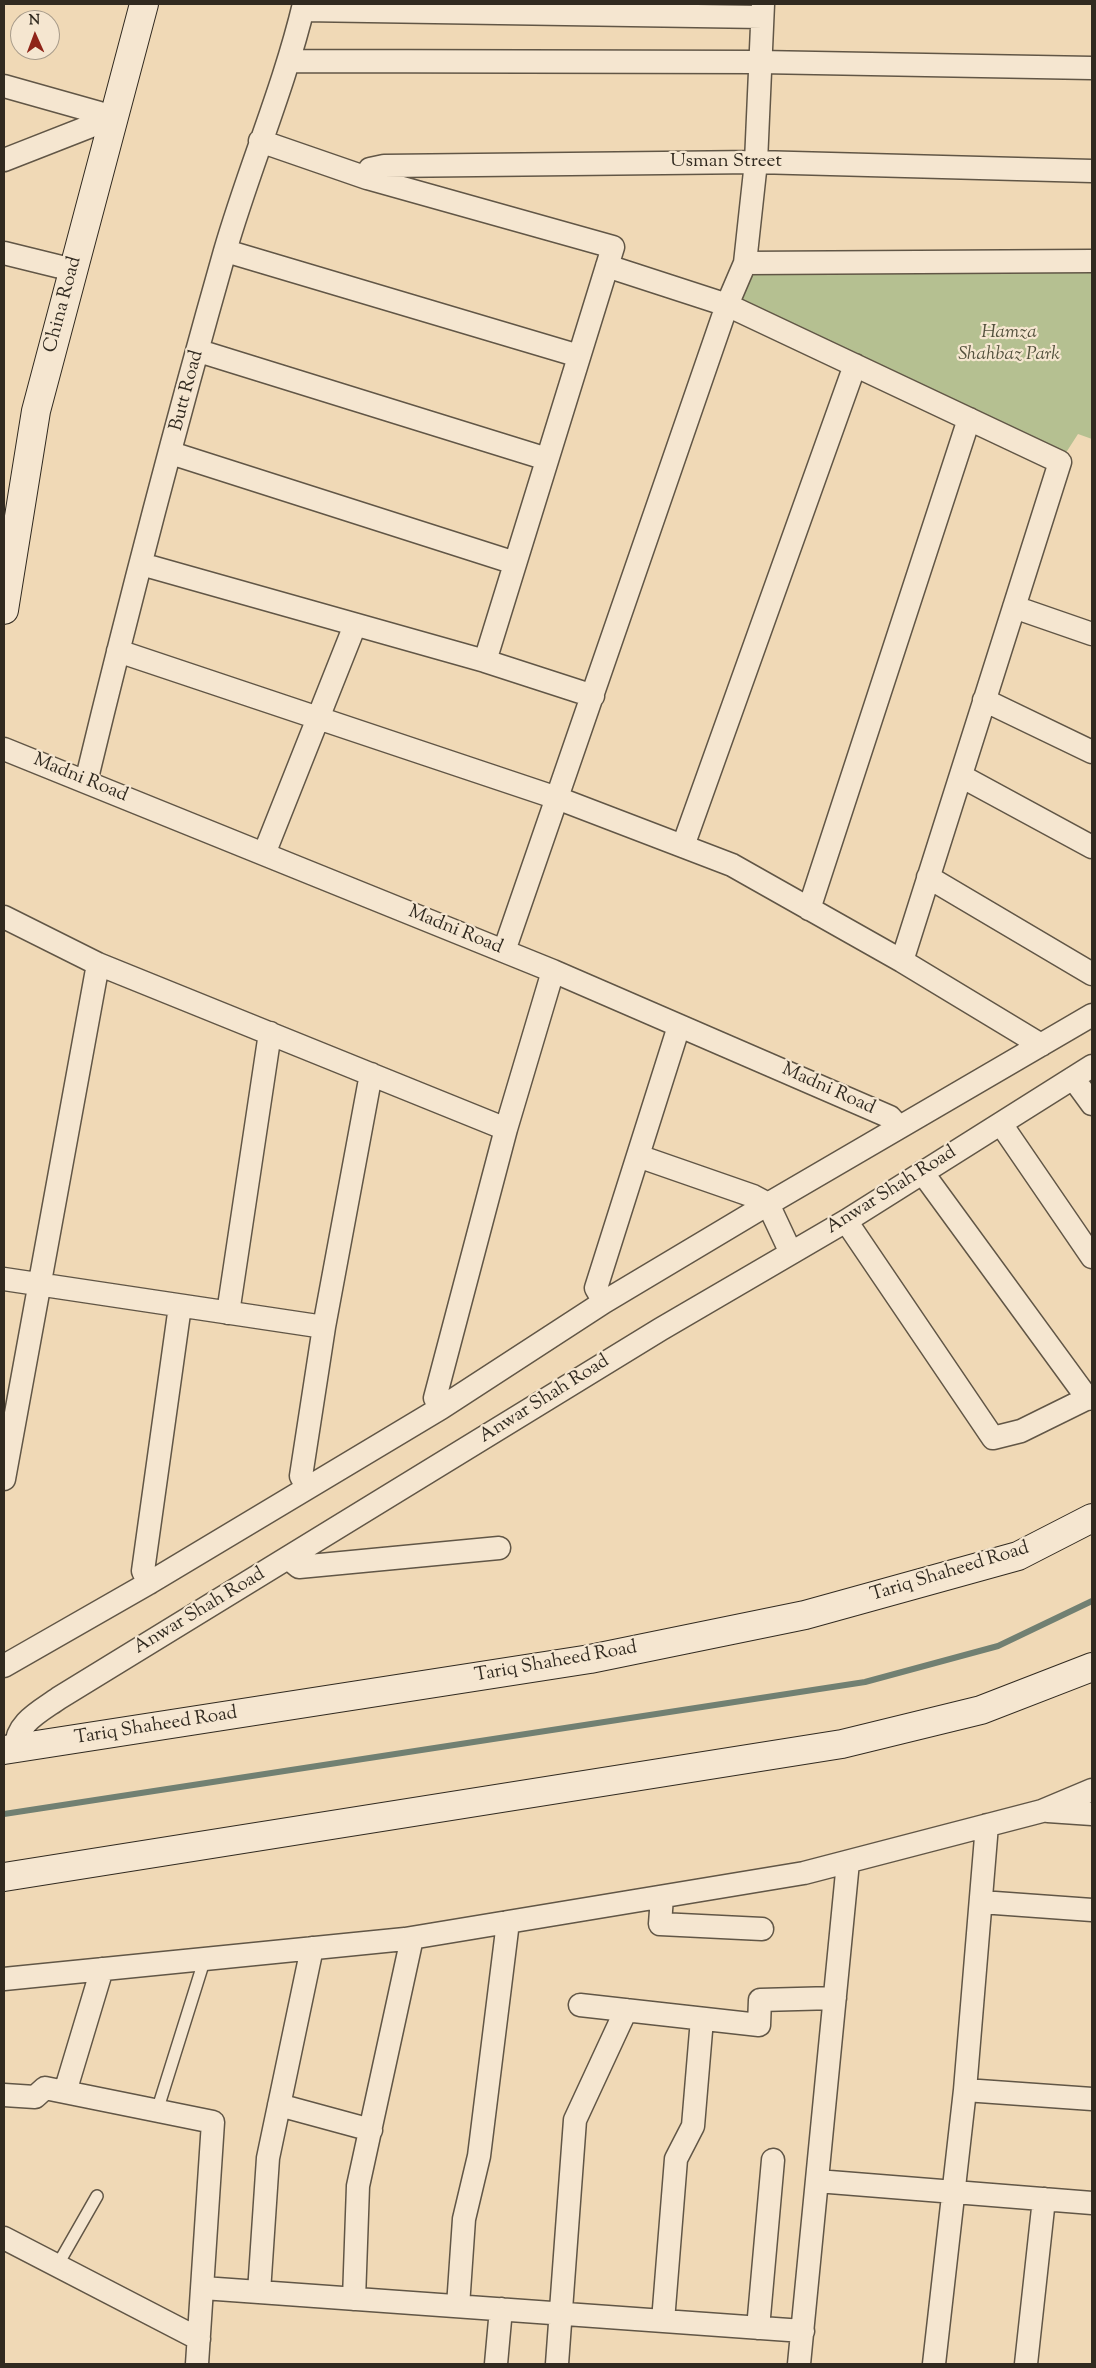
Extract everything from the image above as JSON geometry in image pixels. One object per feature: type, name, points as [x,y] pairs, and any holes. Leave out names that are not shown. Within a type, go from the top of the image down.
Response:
[{"type":"main road","name":"China Road","points":[[4,610],[36,411],[144,4]]},
{"type":"main road","name":"Tariq Shaheed Road","points":[[10,1749],[590,1659],[805,1615],[1018,1556],[1092,1518]]},
{"type":"main road","points":[[4,1877],[842,1744],[981,1710],[1092,1667]]},
{"type":"street","points":[[303,7],[763,10],[756,162],[745,263],[727,305],[504,951]]},
{"type":"street","name":"Butt Road","points":[[86,782],[118,650],[226,251],[260,141],[289,61],[303,7]]},
{"type":"street","points":[[289,61],[760,62],[1092,68]]},
{"type":"street","points":[[4,86],[114,117]]},
{"type":"street","points":[[4,160],[114,117]]},
{"type":"street","points":[[260,141],[367,178],[613,247],[485,661]]},
{"type":"street","name":"Usman Street","points":[[367,178],[370,169],[384,166],[756,162],[1092,171]]},
{"type":"street","points":[[226,251],[579,356]]},
{"type":"street","points":[[4,253],[73,270]]},
{"type":"street","points":[[745,263],[1092,261]]},
{"type":"street","points":[[607,266],[727,305],[1060,462],[902,961]]},
{"type":"street","points":[[199,351],[547,459]]},
{"type":"street","points":[[683,846],[855,365]]},
{"type":"street","points":[[809,909],[969,419]]},
{"type":"street","points":[[171,453],[515,563]]},
{"type":"street","points":[[141,564],[485,661],[593,696]]},
{"type":"street","points":[[1014,608],[1092,634]]},
{"type":"street","points":[[264,854],[355,624]]},
{"type":"street","points":[[118,650],[557,798],[732,865],[902,961],[1040,1044]]},
{"type":"street","points":[[984,700],[1092,752]]},
{"type":"street","name":"Madni Road","points":[[4,749],[553,971],[890,1117],[899,1128]]},
{"type":"street","points":[[960,776],[1092,847]]},
{"type":"street","points":[[928,877],[1092,974]]},
{"type":"street","points":[[4,916],[98,964],[506,1129]]},
{"type":"street","points":[[4,1479],[98,964]]},
{"type":"street","points":[[441,1408],[436,1398],[506,1129],[553,971]]},
{"type":"street","points":[[4,1666],[149,1583],[441,1408],[604,1302],[1092,1015]]},
{"type":"street","points":[[604,1302],[596,1288],[679,1026]]},
{"type":"street","points":[[228,1313],[270,1033]]},
{"type":"street","name":"Anwar Shah Road","points":[[10,1749],[19,1730],[59,1698],[661,1329],[846,1221],[1092,1066]]},
{"type":"street","points":[[307,1487],[301,1476],[324,1327],[371,1074]]},
{"type":"street","points":[[1073,1078],[1092,1104]]},
{"type":"street","points":[[1001,1124],[1092,1257]]},
{"type":"street","points":[[638,1156],[753,1196],[768,1204],[791,1253]]},
{"type":"street","points":[[846,1221],[993,1438],[1021,1431],[1090,1397],[922,1172]]},
{"type":"street","points":[[4,1279],[324,1327]]},
{"type":"street","points":[[149,1583],[143,1571],[180,1306]]},
{"type":"street","points":[[288,1558],[299,1567],[499,1548]]},
{"type":"street","points":[[4,1979],[412,1938],[804,1873],[1042,1811],[1092,1790]]},
{"type":"street","points":[[1042,1811],[1092,1814]]},
{"type":"street","points":[[934,2364],[966,2090],[987,1825]]},
{"type":"street","points":[[799,2364],[848,1862]]},
{"type":"street","points":[[662,1897],[660,1924],[762,1928]]},
{"type":"street","points":[[981,1902],[1092,1910]]},
{"type":"street","points":[[458,2306],[464,2220],[479,2156],[508,1922]]},
{"type":"street","points":[[354,2299],[358,2186],[412,1938]]},
{"type":"street","points":[[259,2292],[268,2158],[312,1948]]},
{"type":"street","points":[[65,2092],[102,1969]]},
{"type":"street","points":[[580,2005],[759,2025],[760,2000],[835,1998]]},
{"type":"street","points":[[557,2364],[575,2120],[626,2010]]},
{"type":"street","points":[[663,2321],[676,2159],[693,2126],[702,2019]]},
{"type":"street","points":[[4,2095],[35,2098],[45,2088],[213,2122],[203,2288],[196,2364]]},
{"type":"street","points":[[966,2090],[1092,2099]]},
{"type":"street","points":[[279,2105],[370,2130]]},
{"type":"street","points":[[758,2328],[774,2160]]},
{"type":"street","points":[[817,2182],[1092,2202]]},
{"type":"street","points":[[1026,2364],[1044,2199]]},
{"type":"street","points":[[4,2238],[199,2339]]},
{"type":"street","points":[[203,2288],[803,2331]]},
{"type":"street","points":[[496,2364],[501,2309]]},
{"type":"lane","points":[[157,2110],[205,1958]]},
{"type":"lane","points":[[57,2266],[97,2196]]},
{"type":"green space","name":"Hamza Shahbaz Park","points":[[1092,261],[1092,439],[1078,434],[1060,462],[727,305],[745,263]]},
{"type":"waterway","points":[[4,1814],[865,1682],[998,1646],[1092,1601]]}]
